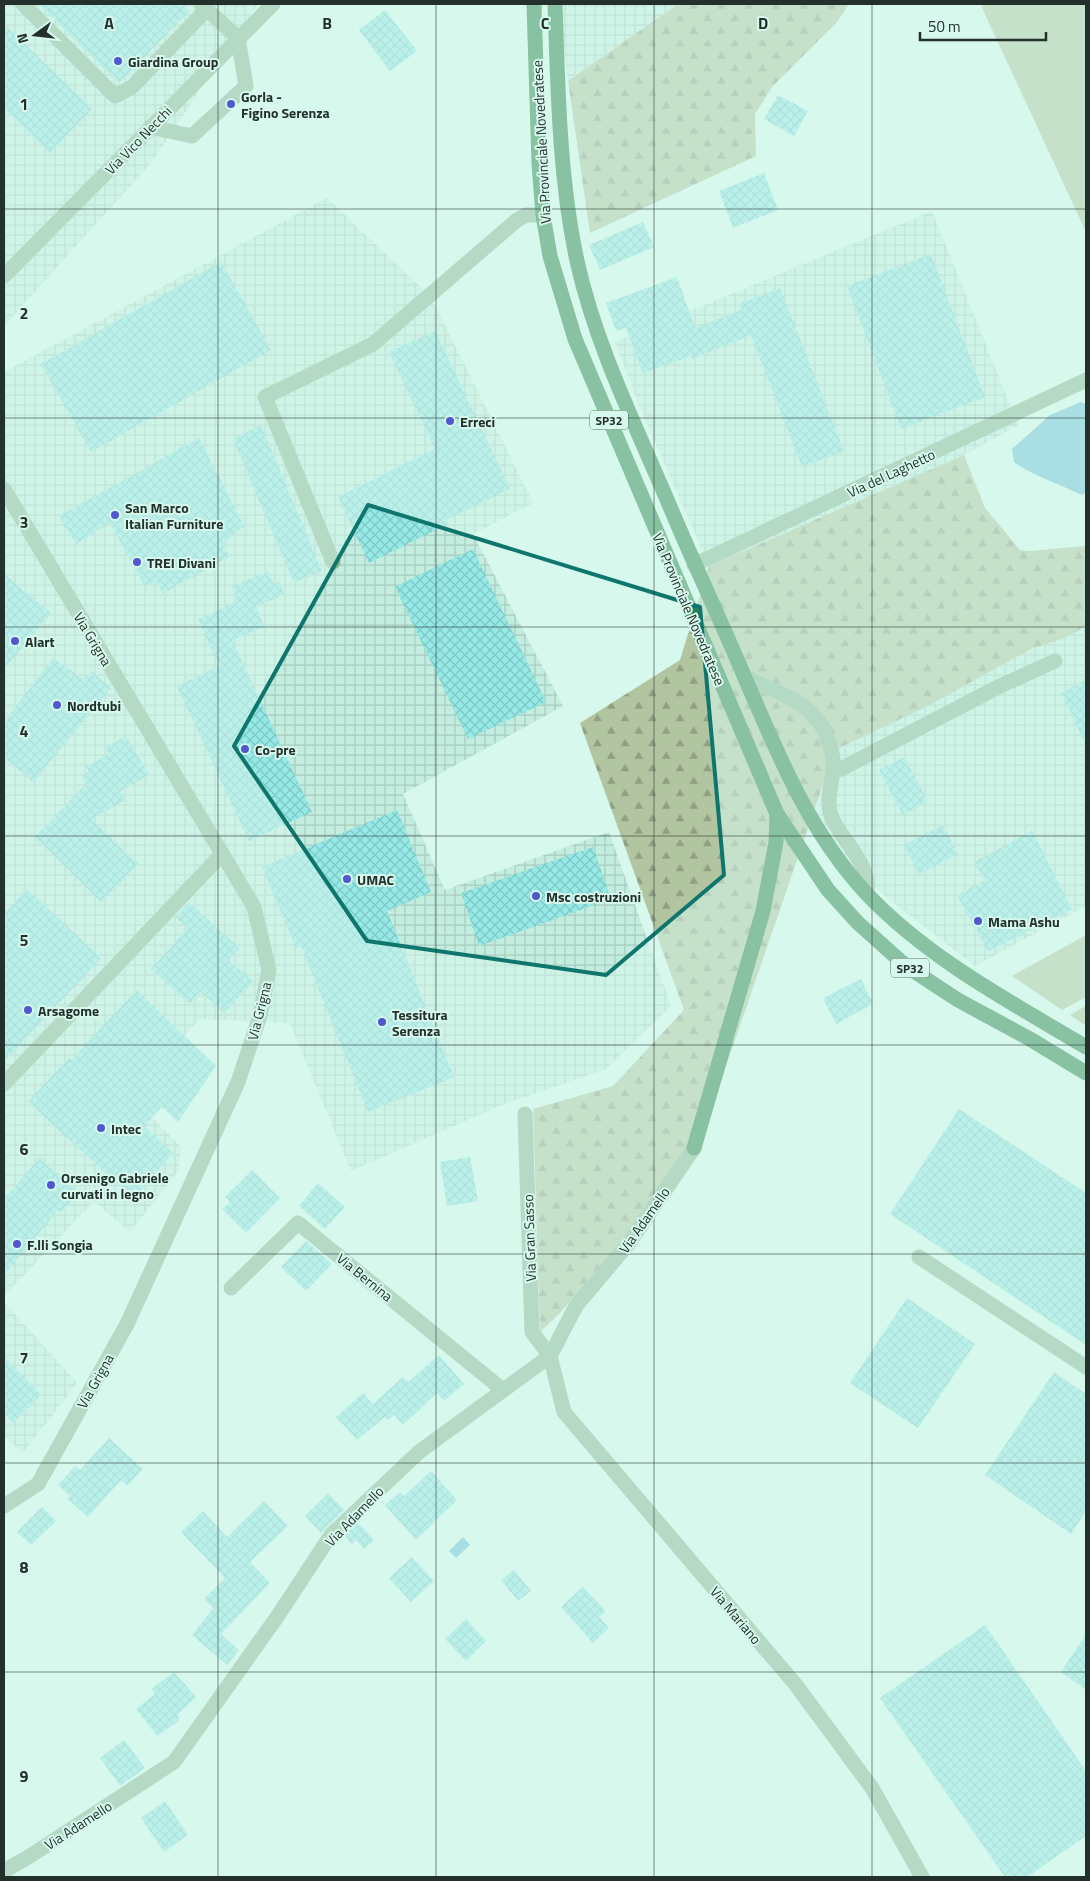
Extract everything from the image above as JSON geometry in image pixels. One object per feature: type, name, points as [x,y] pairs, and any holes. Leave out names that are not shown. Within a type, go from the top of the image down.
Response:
[{"type":"main road","name":"Via Provinciale Novedratese","points":[[534,4],[539,164],[550,256],[575,339],[777,814],[828,890],[858,923],[906,966],[958,1000],[1086,1073]]},
{"type":"main road","name":"Via Provinciale Novedratese","points":[[554,4],[566,190],[578,264],[593,320],[694,565],[800,799],[823,840],[867,894],[915,937],[977,983],[1086,1046]]},
{"type":"main road","points":[[694,1148],[763,910],[776,842],[777,814]]},
{"type":"street","points":[[23,4],[114,96],[132,87],[204,6],[238,38],[246,86],[192,136],[150,127]]},
{"type":"street","name":"Via Vico Necchi","points":[[4,276],[273,4]]},
{"type":"street","points":[[333,562],[265,398],[372,344],[516,220],[526,215],[544,215]]},
{"type":"street","name":"Via del Laghetto","points":[[694,565],[1086,380]]},
{"type":"street","name":"Via Grigna","points":[[4,489],[254,907],[269,970],[260,1016],[238,1082],[122,1333],[38,1484],[4,1506]]},
{"type":"street","points":[[834,771],[998,687],[1055,661]]},
{"type":"street","name":"Via Provinciale Novedratese","points":[[745,677],[785,693],[802,704],[816,718],[827,735],[834,771],[828,793],[829,808],[833,820],[860,861],[868,884],[867,894]]},
{"type":"street","points":[[4,1084],[222,854]]},
{"type":"street","name":"Via Gran Sasso","points":[[525,1114],[532,1332],[550,1356]]},
{"type":"street","name":"Via Adamello","points":[[4,1870],[30,1856],[174,1762],[277,1617],[331,1535],[419,1452],[550,1356],[576,1306],[629,1243],[694,1148]]},
{"type":"street","name":"Via Bernina","points":[[231,1288],[298,1223],[503,1390]]},
{"type":"street","points":[[919,1257],[1086,1368]]},
{"type":"street","name":"Via Mariano","points":[[550,1356],[564,1412],[796,1685],[872,1788],[922,1877]]},
{"type":"highlighted area","points":[[368,505],[700,607],[724,875],[606,975],[367,941],[234,746]]},
{"type":"shaded area","points":[[4,4],[258,4],[151,163],[4,326]]},
{"type":"shaded area","points":[[559,4],[678,4],[568,81]]},
{"type":"shaded area","points":[[327,198],[431,297],[533,503],[473,534],[563,706],[403,794],[445,890],[609,832],[671,1006],[606,1069],[504,1104],[351,1171],[290,1023],[200,1019],[130,1095],[181,1147],[178,1171],[130,1232],[94,1201],[4,1296],[4,372]]},
{"type":"shaded area","points":[[932,211],[1018,425],[964,455],[709,566],[638,403],[615,342]]},
{"type":"shaded area","points":[[1086,626],[1086,906],[975,966],[885,896],[849,862],[816,812],[822,785],[835,750],[926,707],[1031,649],[1065,638]]},
{"type":"shaded area","points":[[4,1302],[77,1383],[23,1453],[4,1437]]},
{"type":"green space","points":[[678,4],[849,4],[837,22],[772,87],[755,114],[756,156],[590,233],[568,81]]},
{"type":"green space","points":[[981,4],[1086,4],[1086,232],[983,10]]},
{"type":"green space","points":[[964,455],[985,508],[1020,550],[1029,551],[1086,546],[1086,626],[1065,638],[1031,649],[926,707],[835,750],[694,1159],[559,1314],[540,1332],[533,1109],[613,1086],[684,1010],[580,723],[680,660],[709,566]]},
{"type":"green space","points":[[1086,935],[1086,997],[1062,1010],[1012,976]]},
{"type":"green space","points":[[1086,1006],[1086,1026],[1070,1015]]},
{"type":"water","points":[[1081,402],[1086,404],[1086,493],[1081,495],[1030,472],[1014,462],[1012,449],[1050,415]]},
{"type":"water","points":[[463,1537],[470,1545],[456,1558],[449,1551]]},
{"type":"building","name":"Giardina Group","points":[[39,4],[182,4],[189,11],[119,83]]},
{"type":"building","points":[[385,10],[417,51],[390,71],[359,30]]},
{"type":"building","points":[[4,24],[92,109],[50,153],[4,108]]},
{"type":"building","points":[[778,95],[808,111],[794,136],[764,119]]},
{"type":"building","points":[[764,173],[778,210],[733,228],[719,191]]},
{"type":"building","points":[[643,222],[654,247],[600,270],[589,245]]},
{"type":"building","points":[[931,254],[985,397],[901,429],[847,286]]},
{"type":"building","points":[[221,262],[271,350],[91,452],[41,364]]},
{"type":"building","points":[[677,277],[695,328],[741,310],[739,304],[780,288],[844,451],[802,467],[751,335],[692,359],[691,356],[643,373],[626,328],[616,331],[606,303]]},
{"type":"building","points":[[435,331],[510,489],[446,520],[448,524],[369,563],[338,497],[435,449],[389,352]]},
{"type":"building","points":[[261,425],[322,571],[294,583],[233,439]]},
{"type":"building","points":[[199,438],[244,526],[222,544],[230,556],[163,594],[156,581],[145,587],[110,523],[76,544],[59,516]]},
{"type":"building","points":[[473,549],[546,702],[468,739],[395,587]]},
{"type":"building","name":"Co-pre","points":[[268,572],[274,584],[280,582],[284,595],[256,606],[264,627],[232,640],[312,812],[249,841],[177,686],[219,666],[198,620],[237,601],[232,586]]},
{"type":"building","name":"Alart","points":[[4,574],[51,613],[4,669]]},
{"type":"building","name":"Nordtubi","points":[[53,658],[84,680],[91,671],[111,688],[33,782],[4,757],[4,722]]},
{"type":"building","points":[[1086,679],[1086,746],[1062,693]]},
{"type":"building","points":[[126,736],[149,775],[120,792],[125,800],[92,819],[138,864],[101,902],[35,837],[85,785],[86,783],[82,776],[89,771],[86,767],[109,754],[105,748]]},
{"type":"building","points":[[904,757],[928,801],[903,815],[879,770]]},
{"type":"building","points":[[397,810],[431,892],[387,911],[454,1077],[368,1112],[301,946],[296,948],[262,867]]},
{"type":"building","points":[[943,825],[958,854],[919,874],[904,845]]},
{"type":"building","points":[[1032,831],[1072,909],[988,951],[957,895],[985,880],[974,862]]},
{"type":"building","name":"Msc costruzioni","points":[[593,847],[611,899],[479,946],[461,893]]},
{"type":"building","name":"Arsagome","points":[[27,889],[101,958],[4,1062],[4,914]]},
{"type":"building","points":[[189,902],[240,949],[229,960],[253,982],[224,1013],[201,992],[190,1004],[151,969],[188,928],[176,917]]},
{"type":"building","points":[[861,979],[873,1004],[836,1024],[823,998]]},
{"type":"building","points":[[137,990],[216,1066],[178,1122],[162,1107],[144,1126],[173,1153],[133,1198],[28,1102],[69,1058],[71,1060]]},
{"type":"building","points":[[959,1109],[1086,1193],[1086,1345],[890,1214]]},
{"type":"building","points":[[470,1157],[478,1201],[447,1206],[440,1162]]},
{"type":"building","points":[[40,1158],[79,1193],[61,1212],[58,1210],[4,1275],[4,1199]]},
{"type":"building","points":[[252,1170],[280,1198],[246,1233],[222,1209],[230,1202],[225,1197]]},
{"type":"building","points":[[318,1183],[345,1207],[325,1229],[299,1206]]},
{"type":"building","points":[[306,1241],[332,1264],[306,1291],[281,1267]]},
{"type":"building","points":[[907,1298],[975,1344],[918,1428],[850,1383]]},
{"type":"building","points":[[439,1355],[464,1384],[444,1401],[437,1393],[403,1425],[394,1415],[388,1420],[385,1417],[357,1440],[336,1417],[363,1393],[373,1404],[403,1377],[408,1382]]},
{"type":"building","points":[[4,1357],[41,1395],[13,1423],[4,1413]]},
{"type":"building","points":[[1054,1372],[1086,1394],[1086,1511],[1071,1534],[985,1475]]},
{"type":"building","points":[[109,1438],[143,1469],[127,1486],[121,1480],[88,1517],[68,1499],[70,1496],[58,1485],[75,1466],[80,1470]]},
{"type":"building","points":[[431,1471],[457,1500],[416,1540],[385,1505],[400,1492],[404,1496]]},
{"type":"building","points":[[328,1493],[344,1510],[321,1533],[305,1516]]},
{"type":"building","points":[[264,1501],[288,1526],[250,1562],[270,1583],[221,1634],[239,1650],[227,1665],[192,1635],[213,1608],[204,1599],[225,1578],[181,1532],[203,1511],[227,1537]]},
{"type":"building","points":[[42,1507],[56,1521],[31,1545],[17,1532]]},
{"type":"building","points":[[358,1523],[374,1540],[364,1549],[356,1540],[352,1544],[344,1535]]},
{"type":"building","points":[[412,1557],[434,1581],[411,1602],[389,1578]]},
{"type":"building","points":[[514,1570],[531,1591],[518,1601],[501,1580]]},
{"type":"building","points":[[583,1587],[606,1611],[599,1617],[609,1628],[593,1643],[561,1607]]},
{"type":"building","points":[[466,1619],[486,1641],[466,1661],[445,1639]]},
{"type":"building","points":[[985,1625],[1086,1771],[1086,1836],[1027,1877],[1005,1877],[880,1698]]},
{"type":"building","points":[[1086,1634],[1086,1690],[1061,1672]]},
{"type":"building","points":[[174,1672],[196,1697],[178,1714],[179,1721],[157,1736],[136,1709],[155,1694],[151,1689]]},
{"type":"building","points":[[124,1740],[145,1768],[120,1786],[100,1758]]},
{"type":"building","points":[[165,1801],[188,1835],[164,1852],[141,1818]]},
{"type":"place","name":"Giardina Group","points":[[118,61]]},
{"type":"place","name":"Gorla - Figino Serenza","points":[[231,104]]},
{"type":"place","name":"Erreci","points":[[450,421]]},
{"type":"place","name":"San Marco Italian Furniture","points":[[115,515]]},
{"type":"place","name":"TREI Divani","points":[[137,562]]},
{"type":"place","name":"Alart","points":[[15,641]]},
{"type":"place","name":"Nordtubi","points":[[57,705]]},
{"type":"place","name":"Co-pre","points":[[245,749]]},
{"type":"place","name":"UMAC","points":[[347,879]]},
{"type":"place","name":"Msc costruzioni","points":[[536,896]]},
{"type":"place","name":"Mama Ashu","points":[[978,921]]},
{"type":"place","name":"Arsagome","points":[[28,1010]]},
{"type":"place","name":"Tessitura Serenza","points":[[382,1022]]},
{"type":"place","name":"Intec","points":[[101,1128]]},
{"type":"place","name":"Orsenigo Gabriele curvati in legno","points":[[51,1185]]},
{"type":"place","name":"F.lli Songia","points":[[17,1244]]}]
